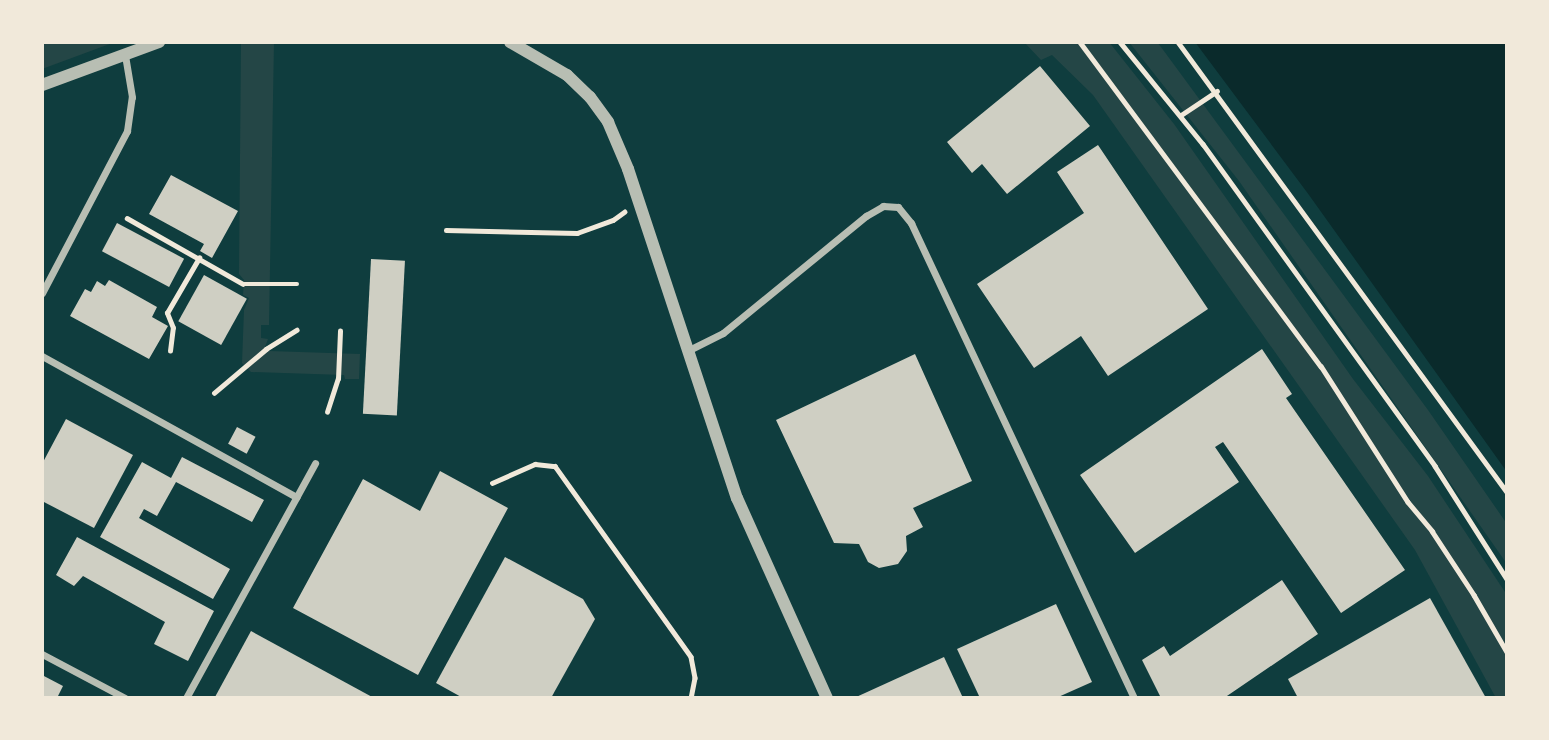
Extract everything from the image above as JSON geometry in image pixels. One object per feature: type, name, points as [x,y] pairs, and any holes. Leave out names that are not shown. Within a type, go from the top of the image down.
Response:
[{"type":"street","points":[[42,85],[159,42]]},
{"type":"street","points":[[510,42],[549,62],[590,97],[608,122],[639,201],[743,513],[827,698]]},
{"type":"street","points":[[42,293],[127,131],[132,97],[125,55]]},
{"type":"street","points":[[687,351],[723,333],[866,216],[883,206],[898,207],[911,223],[1134,698]]},
{"type":"street","points":[[42,356],[296,497]]},
{"type":"street","points":[[186,698],[315,463]]},
{"type":"street","points":[[42,654],[125,698]]},
{"type":"path","points":[[1080,42],[1321,366],[1408,502],[1474,595],[1507,652]]},
{"type":"path","points":[[1120,42],[1181,115],[1435,466],[1507,579]]},
{"type":"path","points":[[1178,42],[1217,91],[1507,492]]},
{"type":"path","points":[[1181,115],[1217,91]]},
{"type":"path","points":[[446,230],[577,233],[613,220],[639,201]]},
{"type":"path","points":[[127,218],[243,284],[297,284]]},
{"type":"path","points":[[170,351],[173,328],[167,313],[199,258]]},
{"type":"path","points":[[215,393],[266,349],[296,330]]},
{"type":"path","points":[[327,412],[338,379],[341,331]]},
{"type":"path","points":[[492,483],[535,464],[555,466],[691,657],[695,678],[691,698]]},
{"type":"shaded area","points":[[42,42],[115,42],[42,69]]},
{"type":"shaded area","points":[[241,42],[274,42],[269,325],[261,325],[261,338],[268,339],[265,347],[269,351],[360,354],[359,379],[345,379],[344,375],[251,372],[242,363],[244,310],[249,298],[243,295],[244,280],[239,274]]},
{"type":"shaded area","points":[[1024,42],[1109,42],[1174,124],[1353,379],[1428,476],[1507,595],[1507,698],[1496,698],[1415,550],[1093,95],[1052,55],[1041,60]]},
{"type":"shaded area","points":[[1129,42],[1157,42],[1428,410],[1507,524],[1507,564],[1239,181]]},
{"type":"shaded area","points":[[1195,42],[1507,42],[1507,472],[1309,195]]},
{"type":"building","points":[[1040,66],[1090,126],[1007,194],[982,164],[972,173],[947,142]]},
{"type":"building","points":[[1098,145],[1208,309],[1108,376],[1081,336],[1034,368],[977,284],[1084,213],[1057,172]]},
{"type":"building","points":[[171,175],[238,211],[212,258],[200,251],[204,244],[149,214]]},
{"type":"building","points":[[117,223],[184,259],[169,287],[102,251]]},
{"type":"building","points":[[371,259],[405,261],[397,416],[363,414]]},
{"type":"building","points":[[204,275],[247,299],[221,345],[178,321]]},
{"type":"building","points":[[109,280],[157,307],[152,317],[168,326],[149,359],[70,316],[85,289],[91,292],[97,281],[105,286]]},
{"type":"building","points":[[1262,349],[1292,394],[1286,398],[1405,570],[1341,613],[1223,442],[1215,447],[1239,482],[1135,553],[1080,475]]},
{"type":"building","points":[[915,354],[972,481],[913,508],[923,527],[906,536],[907,551],[898,564],[879,568],[868,562],[859,544],[834,543],[776,420]]},
{"type":"building","points":[[66,419],[133,455],[94,528],[42,501],[42,464]]},
{"type":"building","points":[[237,427],[256,437],[247,454],[228,444]]},
{"type":"building","points":[[182,457],[264,500],[252,522],[176,482],[157,516],[144,509],[139,518],[230,569],[213,599],[100,537],[142,462],[171,478]]},
{"type":"building","points":[[440,471],[508,508],[418,675],[293,608],[363,479],[420,511]]},
{"type":"building","points":[[77,537],[214,611],[188,661],[154,644],[165,622],[83,576],[74,586],[56,575]]},
{"type":"building","points":[[505,557],[583,599],[595,619],[551,698],[463,698],[436,683]]},
{"type":"building","points":[[1282,580],[1318,634],[1224,698],[1161,698],[1142,660],[1164,646],[1170,656]]},
{"type":"building","points":[[1430,598],[1486,698],[1298,698],[1288,679]]},
{"type":"building","points":[[1056,604],[1092,682],[1056,698],[980,698],[957,649]]},
{"type":"building","points":[[251,631],[374,698],[215,697]]},
{"type":"building","points":[[944,657],[963,698],[854,698]]},
{"type":"building","points":[[42,675],[63,686],[57,698],[42,698]]}]
